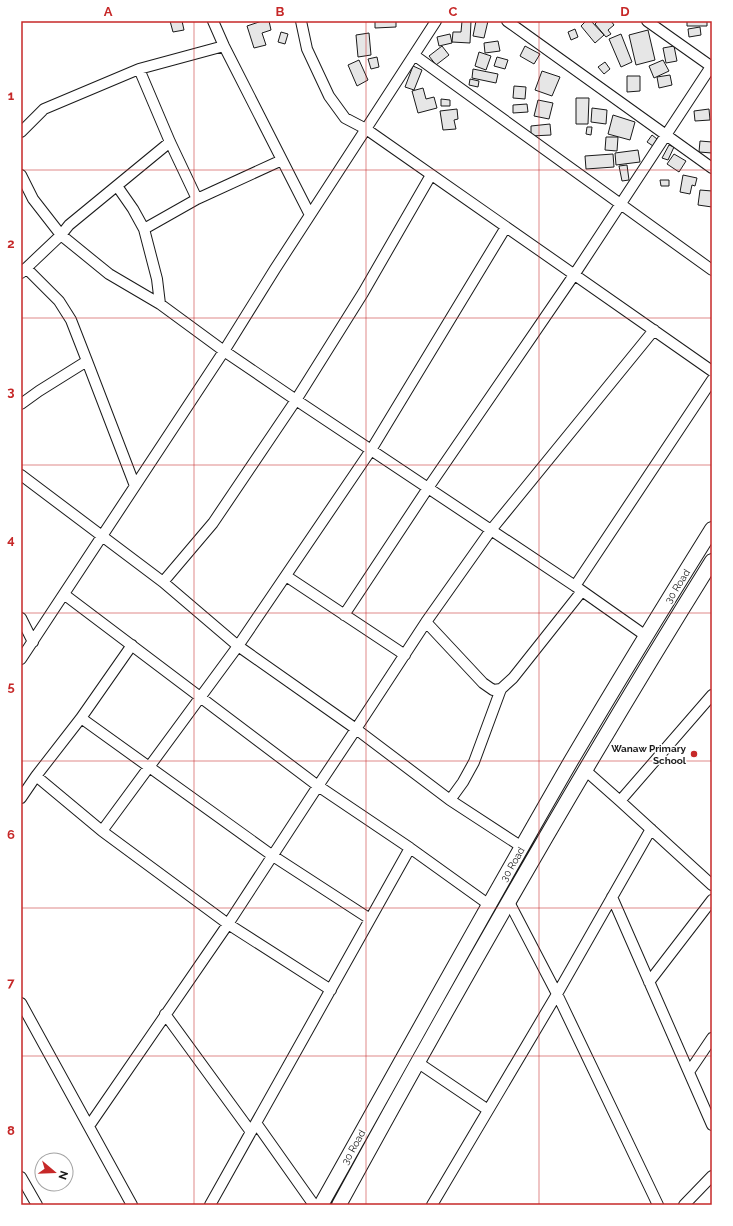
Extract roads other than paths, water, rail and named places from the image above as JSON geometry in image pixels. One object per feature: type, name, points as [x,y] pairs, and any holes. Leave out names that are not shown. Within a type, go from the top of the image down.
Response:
[{"type":"main road","name":"30 Road","points":[[321,1205],[488,904],[646,636],[712,529]]},
{"type":"main road","name":"30 Road","points":[[339,1205],[417,1062],[585,770],[712,561]]},
{"type":"street","points":[[213,21],[224,46],[310,215]]},
{"type":"street","points":[[302,21],[307,49],[330,96],[345,118],[366,129],[712,371]]},
{"type":"street","points":[[21,660],[224,351],[275,269],[436,21]]},
{"type":"street","points":[[507,21],[712,168]]},
{"type":"street","points":[[344,615],[428,488],[574,275],[665,135],[712,66],[647,21]]},
{"type":"street","points":[[21,132],[44,109],[139,69],[224,46]]},
{"type":"street","points":[[414,55],[712,270]]},
{"type":"street","points":[[139,69],[196,199]]},
{"type":"street","points":[[135,486],[71,320],[59,301],[23,271],[61,235],[69,225],[170,142]]},
{"type":"street","points":[[144,229],[196,199],[282,160]]},
{"type":"street","points":[[21,175],[33,199],[61,235],[109,274],[160,304],[224,351],[579,589],[646,636]]},
{"type":"street","points":[[163,582],[213,523],[296,400],[363,293],[431,175]]},
{"type":"street","points":[[117,186],[133,209],[144,229],[157,279],[160,304]]},
{"type":"street","points":[[102,831],[238,646],[371,450],[506,227]]},
{"type":"street","points":[[89,1126],[228,924],[426,622],[491,530],[654,330]]},
{"type":"street","points":[[21,404],[39,391],[88,361]]},
{"type":"street","points":[[450,800],[464,782],[474,762],[501,689],[514,678],[579,589],[712,380]]},
{"type":"street","points":[[21,475],[163,582],[238,646],[356,729],[450,800],[522,847]]},
{"type":"street","points":[[286,576],[405,655]]},
{"type":"street","points":[[65,595],[318,786],[410,848],[488,904]]},
{"type":"street","points":[[21,618],[33,642]]},
{"type":"street","points":[[426,622],[483,683],[493,690],[501,689]]},
{"type":"street","points":[[21,798],[81,718],[132,645]]},
{"type":"street","points":[[620,801],[712,695]]},
{"type":"street","points":[[81,718],[273,856],[370,919]]},
{"type":"street","points":[[585,770],[712,885]]},
{"type":"street","points":[[36,776],[102,831],[228,924],[331,990]]},
{"type":"street","points":[[432,1205],[557,994],[651,829]]},
{"type":"street","points":[[210,1205],[410,848]]},
{"type":"street","points":[[612,897],[712,1125]]},
{"type":"street","points":[[649,982],[712,900]]},
{"type":"street","points":[[509,902],[557,994],[658,1205]]},
{"type":"street","points":[[21,1002],[132,1205]]},
{"type":"street","points":[[165,1014],[251,1132]]},
{"type":"street","points":[[689,1072],[712,1038]]},
{"type":"street","points":[[417,1062],[488,1110]]},
{"type":"street","points":[[256,1122],[314,1205]]},
{"type":"street","points":[[684,1205],[712,1176]]},
{"type":"street","points":[[21,1177],[37,1205]]},
{"type":"place","name":"Wanaw Primary School","points":[[694,754]]}]
